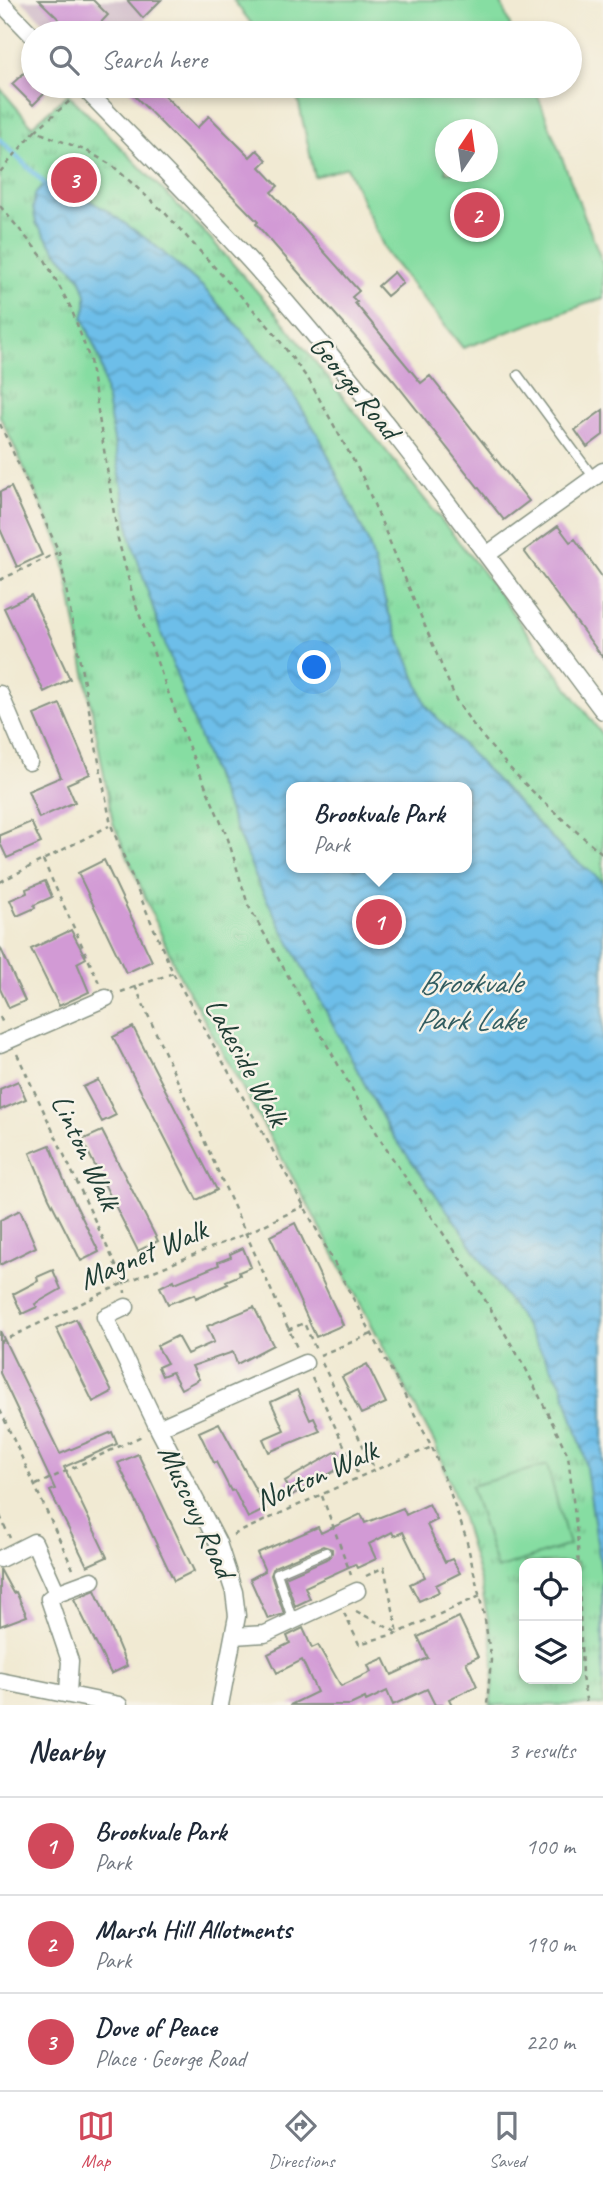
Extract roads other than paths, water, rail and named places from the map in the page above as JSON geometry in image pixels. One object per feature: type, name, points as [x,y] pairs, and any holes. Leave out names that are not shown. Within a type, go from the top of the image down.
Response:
[{"type":"street","points":[[0,2],[21,24]]},
{"type":"street","name":"George Road","points":[[94,98],[259,271],[488,554],[603,711]]},
{"type":"street","points":[[488,554],[599,475]]},
{"type":"street","points":[[0,694],[29,762]]},
{"type":"street","points":[[5,1042],[106,998]]},
{"type":"street","name":"Muscovy Road","points":[[126,1307],[105,1317],[158,1428],[218,1543],[234,1592],[237,1616],[220,1705]]},
{"type":"street","name":"Muscovy Road","points":[[158,1428],[312,1359]]},
{"type":"street","points":[[0,1559],[34,1542],[57,1593]]},
{"type":"street","points":[[68,1693],[70,1661],[49,1599],[57,1593],[86,1583]]},
{"type":"street","points":[[234,1636],[265,1634],[338,1601],[356,1587]]},
{"type":"street","points":[[0,1681],[44,1697],[68,1693],[120,1705]]},
{"type":"lane","points":[[518,375],[599,475]]},
{"type":"lane","points":[[293,1621],[276,1573],[326,1552]]},
{"type":"water","name":"Brookvale Park Lake","points":[[45,184],[59,184],[106,210],[151,242],[203,287],[280,373],[320,438],[369,544],[388,611],[427,707],[563,850],[603,882],[603,1684],[602,1575],[584,1455],[562,1385],[457,1224],[389,1130],[259,885],[212,771],[161,633],[131,539],[100,360],[83,318],[86,295],[80,277],[56,251],[36,223],[33,208],[35,194]]},
{"type":"waterway","points":[[0,140],[45,184]]},
{"type":"place","name":"Dove of Peace","points":[[74,180]]},
{"type":"place","name":"Marsh Hill Allotments","points":[[477,215]]},
{"type":"place","name":"Brookvale Park","points":[[379,922]]}]
